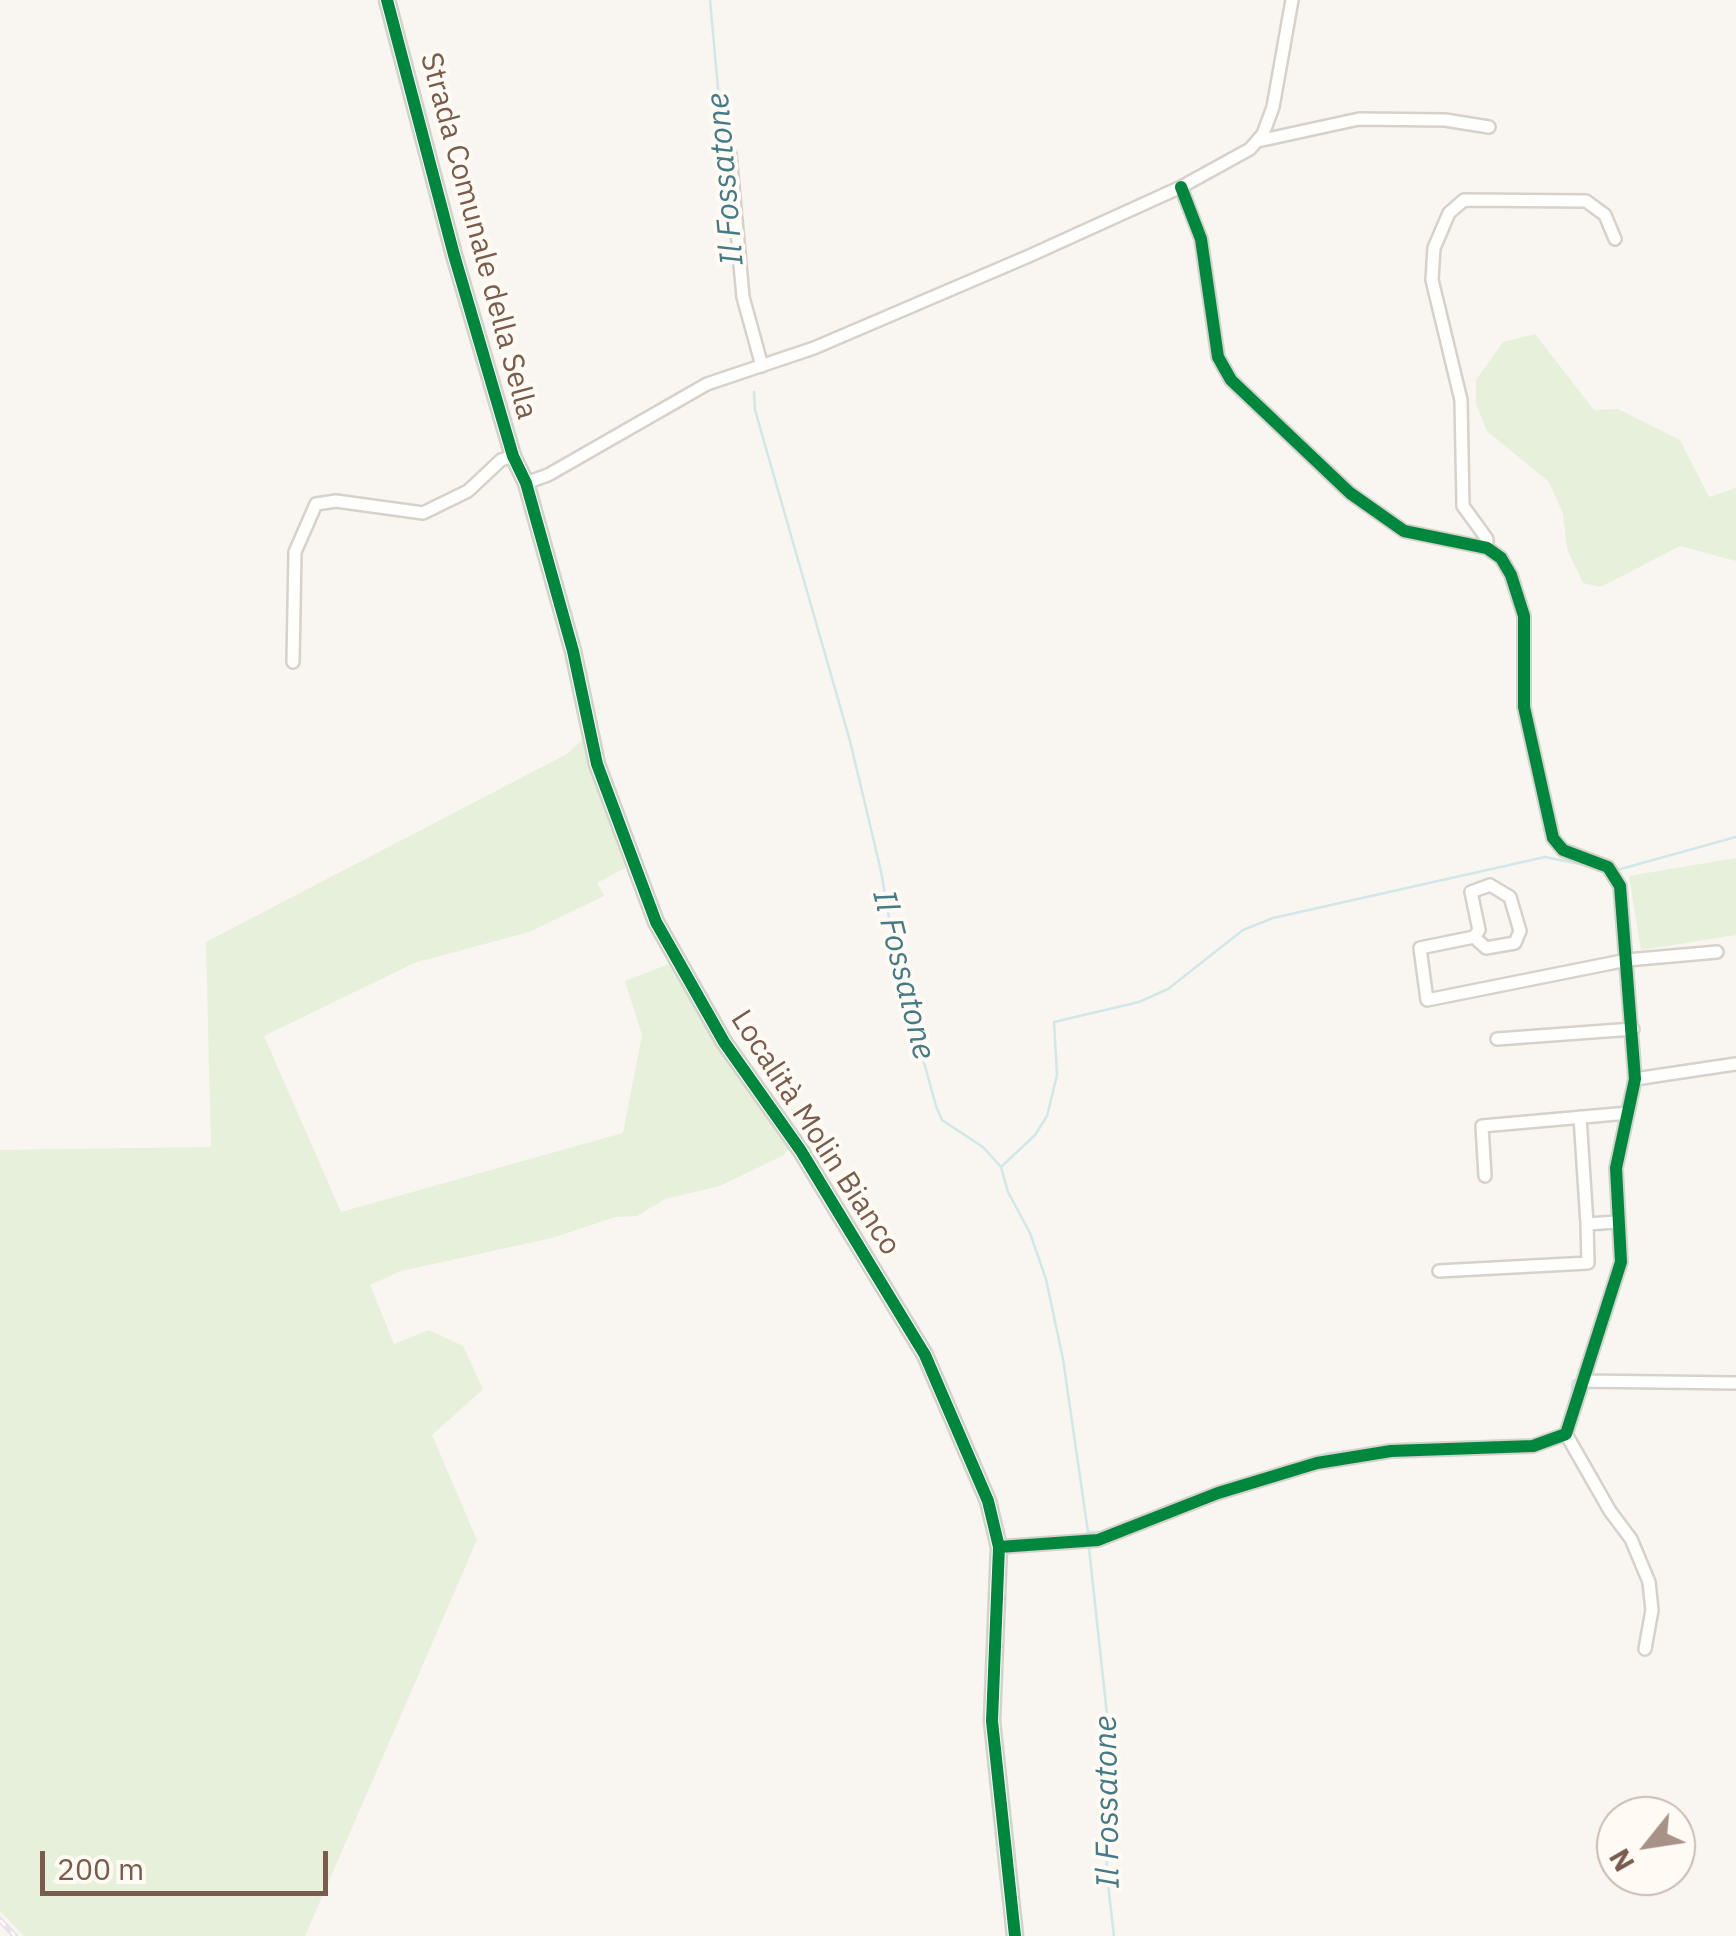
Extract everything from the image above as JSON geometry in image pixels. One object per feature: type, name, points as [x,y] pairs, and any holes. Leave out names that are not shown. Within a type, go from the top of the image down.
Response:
[{"type":"street","name":"Strada Comunale della Sella","points":[[386,0],[513,456],[526,483]]},
{"type":"street","points":[[1254,145],[1273,108],[1292,0]]},
{"type":"street","points":[[526,483],[548,475],[707,384],[932,298],[1181,187],[1254,145],[1359,119],[1445,120],[1489,127]]},
{"type":"street","points":[[730,154],[743,296],[762,366]]},
{"type":"street","points":[[1181,187],[1201,240],[1218,357],[1232,380],[1350,494],[1404,531],[1486,548],[1501,558],[1511,575],[1524,616],[1524,707],[1554,838],[1563,850],[1608,867],[1620,886],[1635,1079],[1616,1168],[1621,1262],[1566,1434],[1610,1512],[1631,1539],[1649,1582],[1652,1610],[1645,1649]]},
{"type":"street","points":[[1486,548],[1484,534],[1463,506],[1461,400],[1432,280],[1429,263],[1434,248],[1450,213],[1464,200],[1586,201],[1605,215],[1615,239]]},
{"type":"street","points":[[292,662],[295,552],[316,504],[336,501],[422,513],[468,491],[500,460],[513,456]]},
{"type":"street","name":"Località Molin Bianco","points":[[526,483],[573,651],[593,748],[656,922],[724,1042],[801,1152],[925,1355],[988,1500],[1000,1547],[992,1721],[1015,1936]]},
{"type":"street","points":[[1474,937],[1486,948],[1514,944],[1520,931],[1510,897],[1490,886],[1471,892],[1478,930],[1474,937],[1420,948],[1427,1000],[1628,960],[1717,952]]},
{"type":"street","points":[[1496,1039],[1633,1029]]},
{"type":"street","points":[[1635,1079],[1736,1064]]},
{"type":"street","points":[[1485,1176],[1482,1126],[1628,1113]]},
{"type":"street","points":[[1438,1270],[1588,1263],[1580,1117]]},
{"type":"street","points":[[1586,1224],[1617,1222]]},
{"type":"street","points":[[1583,1381],[1736,1383]]},
{"type":"street","points":[[1000,1547],[1098,1540],[1218,1493],[1316,1463],[1390,1451],[1533,1446],[1566,1434]]},
{"type":"green space","points":[[1535,334],[1594,410],[1618,409],[1680,440],[1709,497],[1736,488],[1736,561],[1680,546],[1601,587],[1583,583],[1567,549],[1563,514],[1549,482],[1487,431],[1476,404],[1476,380],[1503,342]]},
{"type":"green space","points":[[582,740],[625,868],[597,883],[604,896],[529,932],[414,963],[264,1036],[341,1212],[623,1133],[642,1035],[625,981],[669,964],[716,1046],[788,1149],[784,1155],[720,1186],[665,1199],[637,1216],[615,1217],[552,1238],[401,1271],[370,1285],[394,1344],[429,1330],[463,1346],[483,1389],[432,1435],[477,1540],[305,1936],[24,1936],[0,1911],[0,1150],[211,1147],[206,942],[567,754]]},
{"type":"green space","points":[[1736,858],[1736,935],[1641,950],[1629,876]]},
{"type":"waterway","name":"Il Fossatone","points":[[710,0],[736,287]]},
{"type":"waterway","name":"Il Fossatone","points":[[754,392],[755,410],[850,741],[881,871],[897,965],[936,1106],[942,1120],[983,1147],[1001,1167],[1008,1192],[1030,1233],[1046,1279],[1063,1359],[1088,1532],[1104,1532]]},
{"type":"waterway","points":[[1617,870],[1736,837]]},
{"type":"waterway","points":[[1001,1167],[1035,1135],[1047,1116],[1057,1075],[1054,1022],[1139,1002],[1168,989],[1243,930],[1273,918],[1545,857],[1590,866]]},
{"type":"waterway","points":[[1570,1404],[1573,1381],[1581,1379]]},
{"type":"waterway","points":[[1295,1464],[1329,1453],[1370,1449]]},
{"type":"waterway","name":"Il Fossatone","points":[[1089,1548],[1112,1761],[1106,1782],[1107,1876],[1114,1936]]},
{"type":"railway","points":[[0,1920],[15,1936]]},
{"type":"cycle path","points":[[387,0],[454,255],[513,456],[526,483],[573,651],[597,764],[656,922],[724,1042],[801,1151],[925,1355],[988,1501],[999,1547],[992,1721],[1015,1936]]},
{"type":"cycle path","points":[[999,1547],[1098,1540],[1218,1493],[1317,1463],[1391,1451],[1533,1446],[1566,1434],[1621,1262],[1616,1168],[1635,1079],[1620,886],[1608,867],[1563,850],[1553,838],[1524,707],[1524,616],[1511,575],[1501,558],[1487,548],[1404,531],[1350,493],[1231,380],[1218,357],[1201,239],[1181,187]]}]
